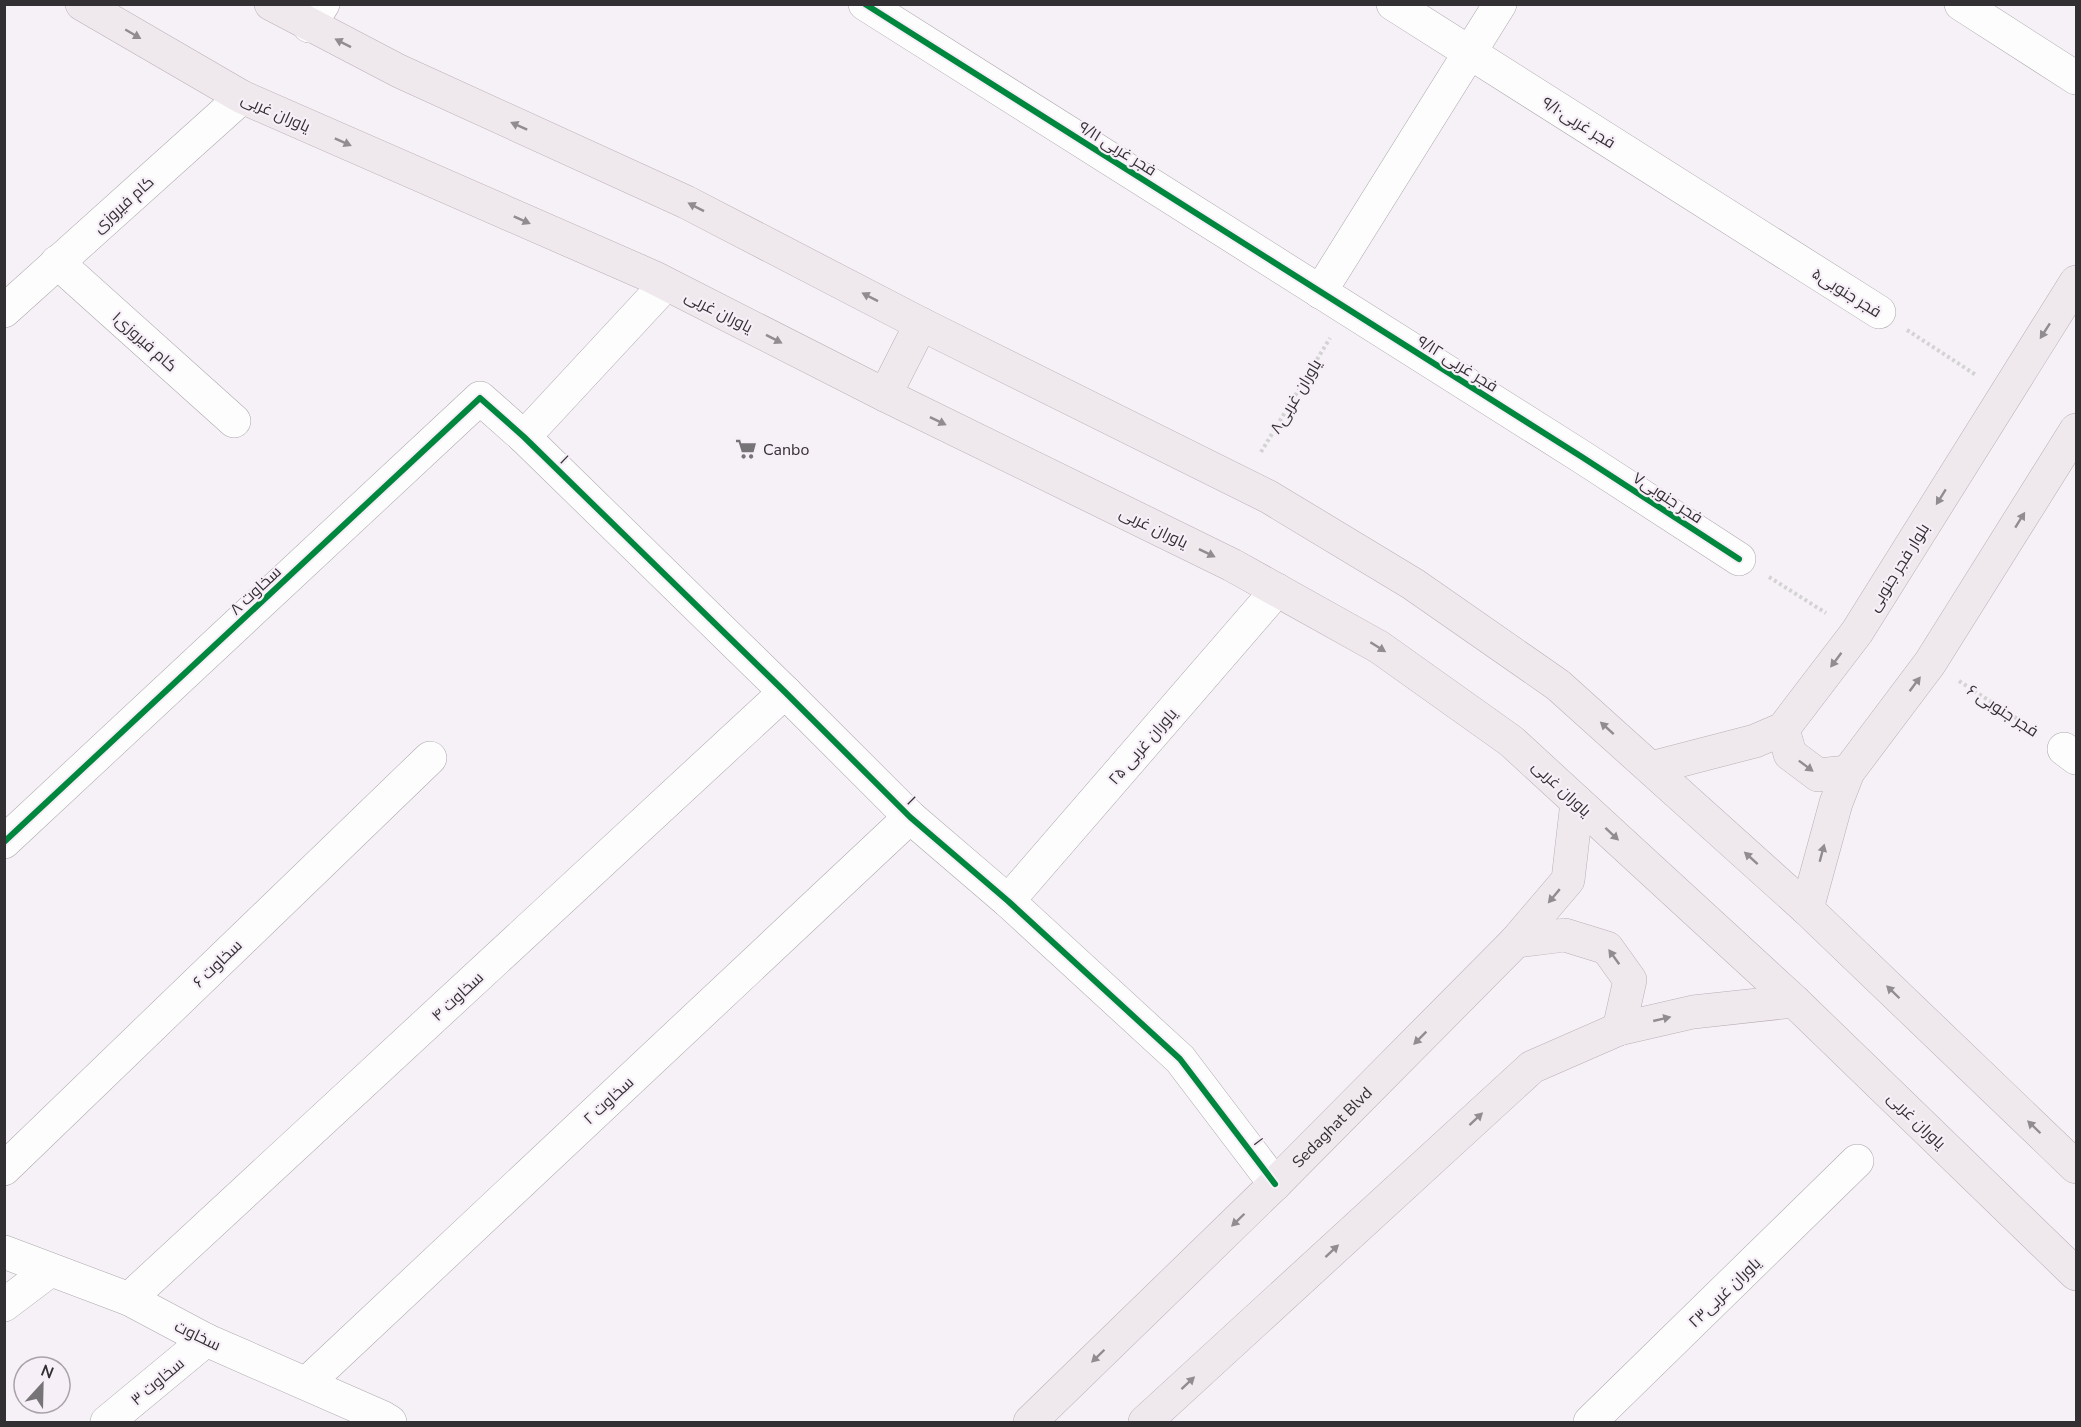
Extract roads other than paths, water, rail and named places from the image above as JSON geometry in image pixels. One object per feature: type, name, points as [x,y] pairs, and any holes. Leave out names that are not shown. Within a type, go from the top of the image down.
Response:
[{"type":"main road","name":"یاوران غربی","points":[[82,4],[242,97],[666,284],[885,395],[1232,565],[1379,647],[1511,741],[1794,1000],[2076,1274]]},
{"type":"main road","points":[[271,4],[316,15],[399,71],[686,202],[921,324],[1269,497],[1413,584],[1558,685],[1807,909],[2076,1167]]},
{"type":"main road","name":"بلوار فجر جنوبی","points":[[1652,768],[1755,741],[1783,729],[1857,632],[2076,282]]},
{"type":"main road","points":[[885,395],[921,324]]},
{"type":"main road","points":[[1807,909],[1836,803],[1848,772],[1930,663],[2076,430]]},
{"type":"main road","points":[[1783,729],[1790,754],[1818,775],[1848,772]]},
{"type":"main road","name":"Sedaghat Blvd","points":[[1030,1422],[1275,1184],[1516,941],[1568,880],[1577,802]]},
{"type":"main road","points":[[1516,941],[1564,935],[1607,948],[1630,980],[1619,1029]]},
{"type":"main road","points":[[1145,1422],[1532,1068],[1619,1029],[1693,1012],[1794,1000]]},
{"type":"street","name":"۹/۱۱ فجر غربی","points":[[864,4],[1320,292]]},
{"type":"street","name":"فجر غربی۹/۱۰","points":[[1393,4],[1688,191]]},
{"type":"street","points":[[1320,292],[1500,4]]},
{"type":"street","points":[[1961,4],[2076,78]]},
{"type":"street","name":"کام فیروزی","points":[[4,311],[242,97]]},
{"type":"street","name":"فجر جنوبی۵","points":[[1688,191],[1879,312]]},
{"type":"street","name":"کام فیروزی۱","points":[[57,262],[234,421]]},
{"type":"street","points":[[524,437],[666,284]]},
{"type":"street","name":"۹/۱۲ فجر غربی","points":[[1320,292],[1582,457]]},
{"type":"street","name":"سخاوت ۸","points":[[4,842],[480,398],[524,437]]},
{"type":"street","name":"۱","points":[[524,437],[910,817],[1008,901],[1180,1059],[1275,1184]]},
{"type":"street","name":"فجر جنوبی۷","points":[[1582,457],[1739,559]]},
{"type":"street","name":"یاوران غربی ۲۵","points":[[1008,901],[1277,590]]},
{"type":"street","name":"سخاوت ۴","points":[[129,1299],[785,692]]},
{"type":"street","name":"سخاوت ۶","points":[[4,1169],[430,758]]},
{"type":"street","name":"سخاوت ۲","points":[[307,1383],[910,817]]},
{"type":"street","name":"یاوران غربی۲۳","points":[[1590,1422],[1857,1161]]},
{"type":"street","name":"سخاوت","points":[[4,1252],[129,1299],[206,1340],[307,1383],[390,1422]]},
{"type":"street","points":[[4,1305],[49,1270]]},
{"type":"street","name":"سخاوت ۳","points":[[107,1422],[206,1340]]},
{"type":"place","name":"Canbo","points":[[746,449]]}]
